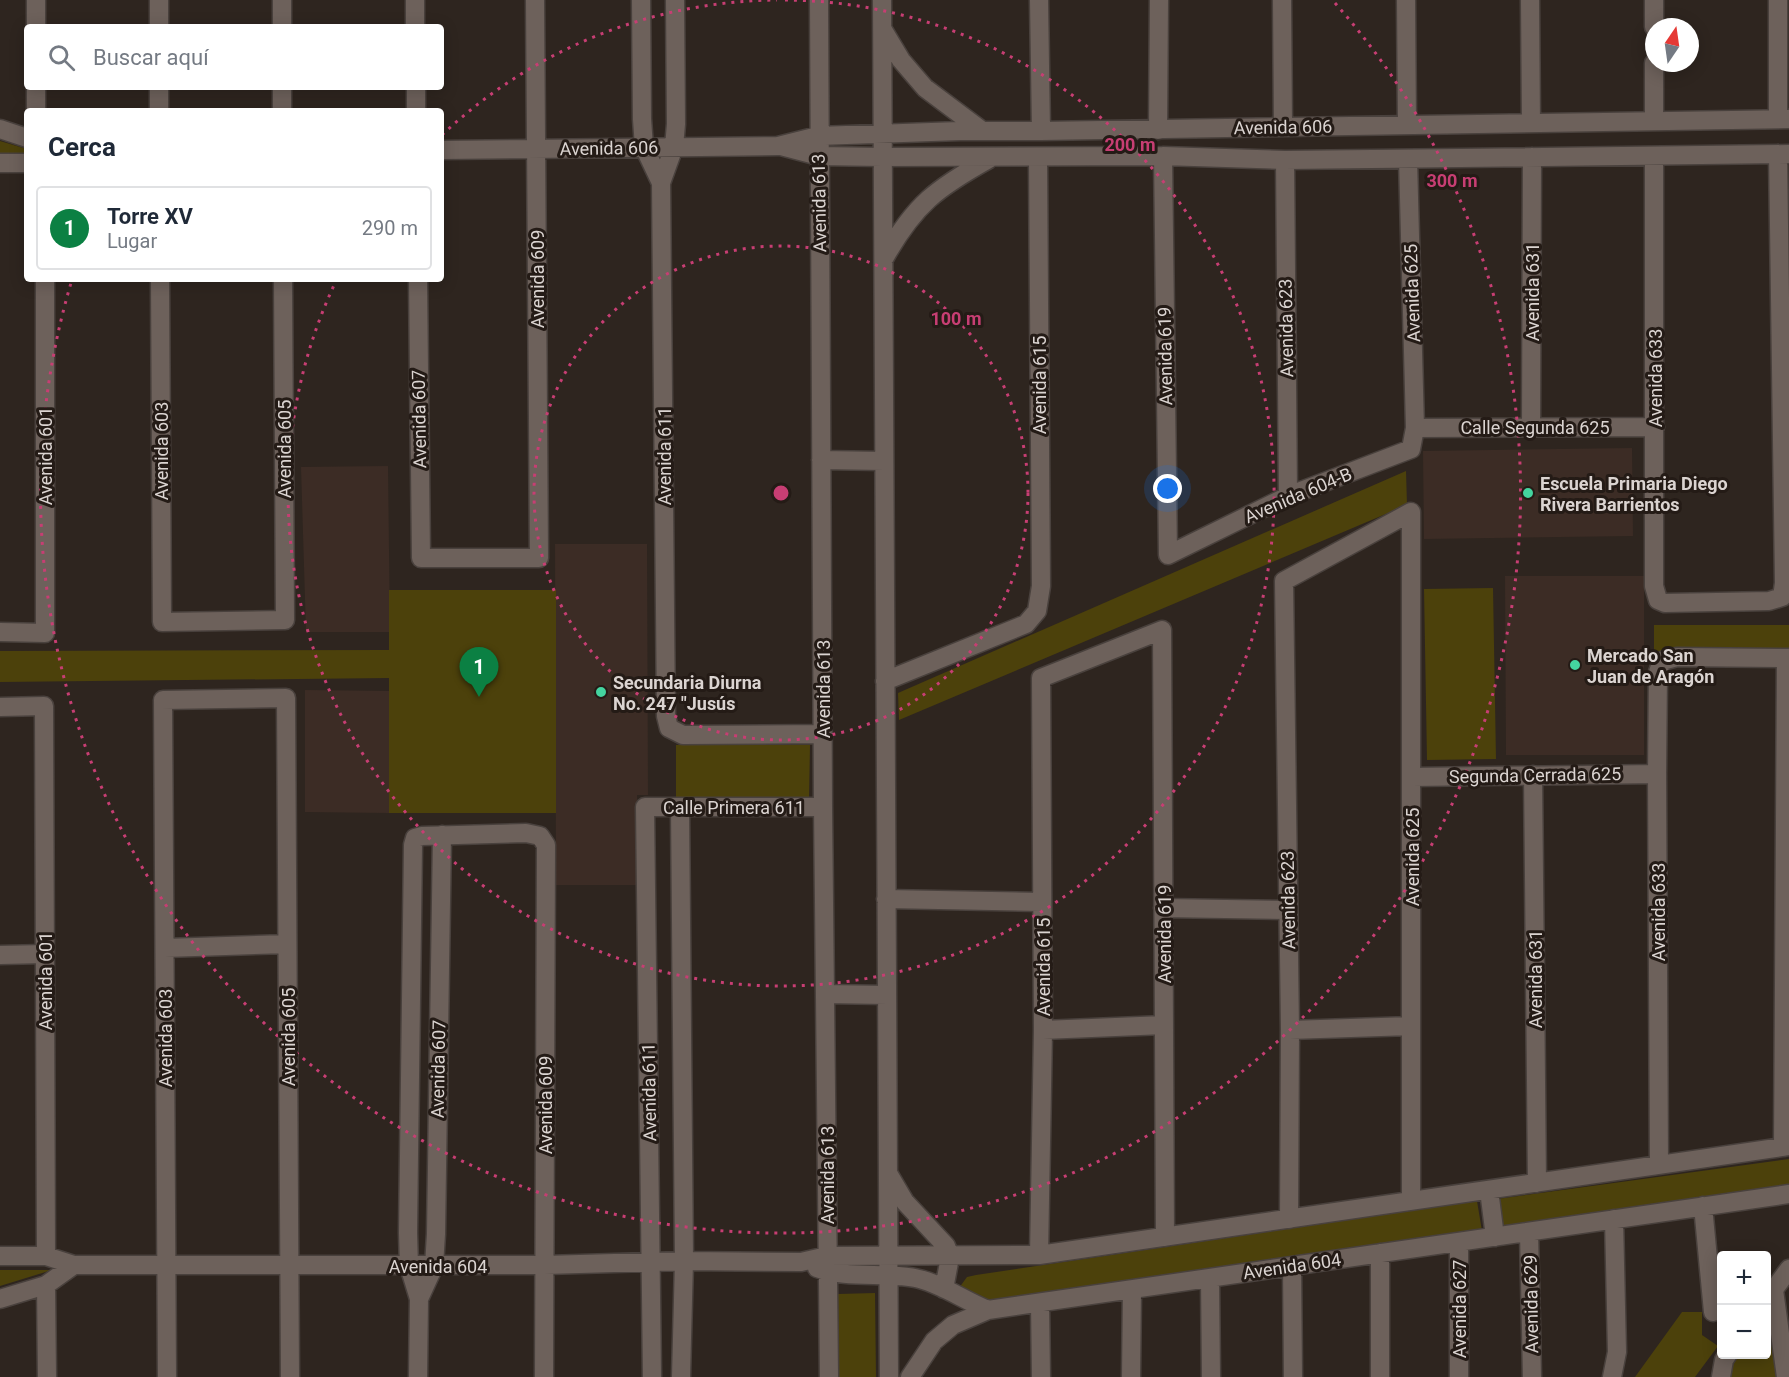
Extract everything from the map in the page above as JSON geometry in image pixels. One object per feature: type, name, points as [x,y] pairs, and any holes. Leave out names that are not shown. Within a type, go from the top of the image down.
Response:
[{"type":"street","points":[[36,0],[36,24]]},
{"type":"street","points":[[159,0],[159,24]]},
{"type":"street","points":[[282,0],[282,24]]},
{"type":"street","points":[[415,0],[415,24]]},
{"type":"street","name":"Avenida 609","points":[[421,558],[539,558],[535,0]]},
{"type":"street","name":"Avenida 611","points":[[641,0],[644,147],[661,183]]},
{"type":"street","name":"Avenida 611","points":[[675,0],[676,124],[674,147],[661,183],[666,716],[669,728],[683,735],[823,734]]},
{"type":"street","name":"Avenida 613","points":[[819,0],[818,136],[829,1377]]},
{"type":"street","points":[[882,0],[889,1377]]},
{"type":"street","points":[[1039,0],[1041,131]]},
{"type":"street","points":[[1158,0],[1158,129]]},
{"type":"street","points":[[1282,0],[1283,127]]},
{"type":"street","points":[[1406,0],[1407,125]]},
{"type":"street","points":[[1530,0],[1531,123]]},
{"type":"street","points":[[1654,0],[1654,18]]},
{"type":"street","points":[[1778,0],[1784,119]]},
{"type":"street","points":[[883,28],[901,60],[925,88],[981,130]]},
{"type":"street","points":[[1654,72],[1654,121]]},
{"type":"street","points":[[36,90],[36,108]]},
{"type":"street","points":[[159,90],[159,108]]},
{"type":"street","points":[[282,90],[282,108]]},
{"type":"street","points":[[416,90],[416,108]]},
{"type":"street","name":"Avenida 606","points":[[444,150],[778,146],[818,136],[981,130],[1041,131],[1784,119]]},
{"type":"street","points":[[1478,124],[1479,158]]},
{"type":"street","points":[[0,129],[24,137]]},
{"type":"street","points":[[960,131],[961,158]]},
{"type":"street","name":"Avenida 606","points":[[778,146],[819,156],[882,158],[1163,156],[1285,160],[1784,154]]},
{"type":"street","name":"Avenida 633","points":[[1654,156],[1654,586],[1658,600],[1665,603],[1769,601],[1782,597],[1784,583],[1784,154]]},
{"type":"street","name":"Avenida 619","points":[[1163,156],[1168,555]]},
{"type":"street","name":"Avenida 631","points":[[1531,427],[1532,157]]},
{"type":"street","points":[[884,258],[900,229],[919,206],[938,189],[991,158]]},
{"type":"street","name":"Avenida 615","points":[[885,681],[1026,624],[1037,611],[1041,586],[1038,158]]},
{"type":"street","name":"Avenida 625","points":[[1408,159],[1415,428]]},
{"type":"street","name":"Avenida 623","points":[[1285,160],[1288,496]]},
{"type":"street","points":[[0,163],[24,163]]},
{"type":"street","name":"Avenida 601","points":[[0,632],[45,633],[45,282]]},
{"type":"street","name":"Avenida 603","points":[[160,282],[162,622],[285,620]]},
{"type":"street","name":"Avenida 605","points":[[284,282],[285,620]]},
{"type":"street","name":"Avenida 607","points":[[418,282],[421,558]]},
{"type":"street","name":"Calle Segunda 625","points":[[1415,428],[1655,427]]},
{"type":"street","name":"Avenida 604-B","points":[[1168,555],[1288,496],[1411,449],[1415,428]]},
{"type":"street","points":[[821,460],[885,461]]},
{"type":"street","name":"Avenida 625","points":[[1284,581],[1411,512],[1413,777],[1411,1201]]},
{"type":"street","name":"Avenida 623","points":[[1284,581],[1290,1030],[1289,1219]]},
{"type":"street","name":"Avenida 615","points":[[1039,1256],[1043,1030],[1041,678],[1162,630]]},
{"type":"street","name":"Avenida 619","points":[[1162,630],[1166,1237]]},
{"type":"street","name":"Avenida 633","points":[[1659,1165],[1658,672],[1662,660],[1677,657],[1788,658]]},
{"type":"street","points":[[1787,1144],[1788,658]]},
{"type":"street","name":"Avenida 605","points":[[163,700],[286,698],[290,1377]]},
{"type":"street","name":"Avenida 603","points":[[163,700],[167,1377]]},
{"type":"street","name":"Avenida 601","points":[[0,707],[44,706],[46,1256]]},
{"type":"street","name":"Segunda Cerrada 625","points":[[1413,777],[1657,774]]},
{"type":"street","name":"Avenida 631","points":[[1533,775],[1537,1183]]},
{"type":"street","name":"Avenida 611","points":[[645,807],[652,1377]]},
{"type":"street","name":"Calle Primera 611","points":[[645,807],[823,807]]},
{"type":"street","name":"Avenida 611","points":[[680,807],[684,1261],[681,1377]]},
{"type":"street","name":"Avenida 609","points":[[442,835],[526,833],[540,836],[546,845],[544,1377]]},
{"type":"street","name":"Avenida 607","points":[[418,1377],[419,1299],[409,1266],[413,845],[415,838],[442,835],[434,1266],[419,1299]]},
{"type":"street","points":[[886,899],[1042,902]]},
{"type":"street","points":[[1163,908],[1288,910]]},
{"type":"street","points":[[165,948],[287,944]]},
{"type":"street","points":[[0,955],[45,954]]},
{"type":"street","points":[[825,994],[887,995]]},
{"type":"street","points":[[1043,1030],[1164,1025]]},
{"type":"street","points":[[1290,1030],[1411,1026]]},
{"type":"street","name":"Avenida 604","points":[[827,1264],[888,1256],[1039,1256],[1659,1165],[1787,1144]]},
{"type":"street","points":[[888,1172],[905,1202],[946,1246],[950,1257],[944,1289]]},
{"type":"street","points":[[1489,1190],[1495,1237]]},
{"type":"street","name":"Avenida 604","points":[[0,1256],[46,1256],[74,1265],[167,1266],[801,1262],[827,1264],[923,1280],[988,1310],[1789,1194]]},
{"type":"street","points":[[1703,1206],[1713,1312]]},
{"type":"street","points":[[1613,1375],[1617,1352],[1614,1219]]},
{"type":"street","name":"Avenida 629","points":[[1529,1232],[1532,1377]]},
{"type":"street","name":"Avenida 627","points":[[1459,1377],[1460,1242]]},
{"type":"street","points":[[1380,1253],[1380,1377]]},
{"type":"street","points":[[0,1299],[46,1285],[74,1265]]},
{"type":"street","points":[[1292,1266],[1293,1377]]},
{"type":"street","points":[[1771,1294],[1789,1269]]},
{"type":"street","points":[[1210,1278],[1211,1377]]},
{"type":"street","points":[[46,1285],[47,1377]]},
{"type":"street","points":[[1131,1377],[1132,1289]]},
{"type":"street","points":[[1771,1300],[1786,1377]]},
{"type":"street","points":[[1040,1303],[1041,1377]]},
{"type":"street","points":[[910,1377],[934,1341],[953,1325],[988,1310]]},
{"type":"street","points":[[1721,1377],[1725,1359]]},
{"type":"shaded area","points":[[0,141],[24,148],[24,154],[0,154]]},
{"type":"shaded area","name":"Escuela Primaria Diego Rivera Barrientos","points":[[1632,448],[1633,536],[1424,539],[1423,451]]},
{"type":"shaded area","points":[[388,466],[390,632],[306,632],[301,467]]},
{"type":"shaded area","points":[[1406,471],[1407,505],[899,720],[898,693]]},
{"type":"shaded area","name":"Secundaria Diurna No. 247 \"Jusús","points":[[555,544],[647,544],[648,795],[637,795],[637,885],[556,885]]},
{"type":"shaded area","name":"Mercado San Juan de Aragón","points":[[1505,576],[1644,576],[1644,755],[1506,755]]},
{"type":"shaded area","points":[[1493,588],[1496,759],[1427,760],[1424,589]]},
{"type":"shaded area","points":[[389,590],[556,590],[556,813],[389,813],[389,678],[0,682],[0,651],[389,650]]},
{"type":"shaded area","points":[[1654,625],[1789,625],[1789,654],[1654,655]]},
{"type":"shaded area","points":[[305,690],[390,691],[389,813],[305,812]]},
{"type":"shaded area","points":[[676,745],[810,745],[809,801],[676,800]]},
{"type":"shaded area","points":[[1789,1159],[1789,1186],[1501,1228],[1497,1199]]},
{"type":"shaded area","points":[[1477,1201],[1482,1231],[985,1304],[959,1288],[967,1277],[976,1275]]},
{"type":"shaded area","points":[[0,1270],[52,1270],[0,1286]]},
{"type":"shaded area","points":[[875,1293],[876,1377],[839,1377],[838,1294]]},
{"type":"shaded area","points":[[1682,1312],[1702,1312],[1702,1335],[1717,1347],[1695,1377],[1635,1377]]},
{"type":"shaded area","points":[[1771,1322],[1779,1377],[1729,1377],[1728,1372],[1736,1359],[1771,1359]]},
{"type":"place","name":"Escuela Primaria Diego Rivera Barrientos","points":[[1528,493]]},
{"type":"place","name":"Mercado San Juan de Aragón","points":[[1575,665]]},
{"type":"place","name":"Secundaria Diurna No. 247 \"Jusús","points":[[601,692]]},
{"type":"place","name":"Torre XV","points":[[479,697]]}]
